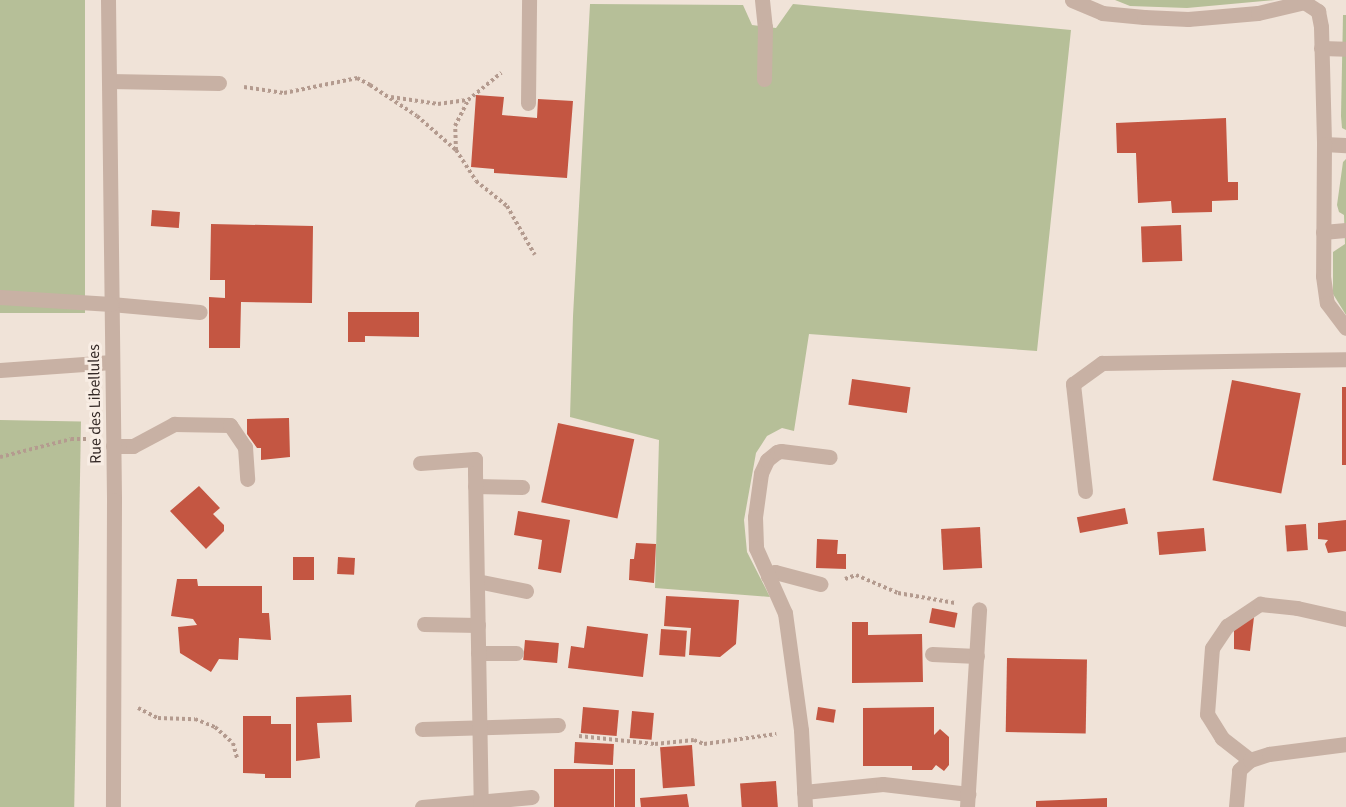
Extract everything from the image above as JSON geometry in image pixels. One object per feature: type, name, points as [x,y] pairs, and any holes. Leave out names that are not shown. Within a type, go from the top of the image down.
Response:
[{"type":"street","name":"Rue des Libellules","points":[[108,0],[113,446],[113,807]]},
{"type":"street","points":[[528,103],[529,0]]},
{"type":"street","points":[[762,0],[765,27],[764,79]]},
{"type":"street","points":[[1072,0],[1102,13],[1188,19],[1258,13],[1304,2],[1318,11],[1322,27],[1323,276],[1327,303],[1346,328]]},
{"type":"street","points":[[1321,48],[1346,49]]},
{"type":"street","points":[[109,81],[219,83]]},
{"type":"street","points":[[1324,144],[1346,145]]},
{"type":"street","points":[[1323,232],[1346,230]]},
{"type":"street","points":[[0,297],[200,312]]},
{"type":"street","points":[[1085,491],[1073,384],[1102,363],[1346,359]]},
{"type":"street","points":[[0,370],[112,362]]},
{"type":"street","points":[[113,446],[133,446],[174,424],[230,424],[245,447],[247,479]]},
{"type":"street","points":[[830,457],[781,451],[767,460],[761,473],[755,517],[756,548],[785,613],[801,730],[805,799],[883,784],[968,801],[979,609]]},
{"type":"street","points":[[420,463],[475,459],[481,804]]},
{"type":"street","points":[[475,480],[522,487]]},
{"type":"street","points":[[768,576],[775,572],[820,584]]},
{"type":"street","points":[[477,581],[526,591]]},
{"type":"street","points":[[1250,760],[1222,738],[1207,714],[1212,648],[1227,626],[1260,604],[1297,608],[1346,619]]},
{"type":"street","points":[[424,624],[478,625]]},
{"type":"street","points":[[478,653],[516,653]]},
{"type":"street","points":[[932,654],[977,656]]},
{"type":"street","points":[[422,729],[558,725]]},
{"type":"street","points":[[1236,807],[1239,770],[1250,760],[1269,754],[1346,744]]},
{"type":"street","points":[[422,807],[481,804],[532,797]]},
{"type":"path","points":[[456,150],[455,126],[468,100],[485,84],[528,58]]},
{"type":"path","points":[[219,83],[284,93],[357,78],[417,116],[456,150],[476,181],[507,206],[535,255]]},
{"type":"path","points":[[388,96],[438,104],[468,100]]},
{"type":"path","points":[[0,458],[81,438],[113,446]]},
{"type":"path","points":[[820,584],[856,575],[898,593],[943,600],[979,609]]},
{"type":"path","points":[[113,710],[133,707],[166,720],[186,718],[203,721],[234,743],[237,758]]},
{"type":"path","points":[[558,725],[573,736],[656,744],[694,740],[704,744],[801,730]]},
{"type":"green space","points":[[0,0],[85,0],[85,313],[0,313]]},
{"type":"green space","points":[[1115,0],[1275,0],[1187,8],[1130,6]]},
{"type":"green space","points":[[590,4],[743,5],[752,25],[776,28],[793,4],[1071,30],[1037,351],[809,334],[794,431],[782,428],[767,436],[756,453],[744,520],[747,552],[770,597],[655,588],[659,440],[570,417],[573,316]]},
{"type":"green space","points":[[1343,15],[1346,15],[1346,130],[1342,128],[1341,116]]},
{"type":"green space","points":[[1346,159],[1346,315],[1333,294],[1333,252],[1345,244],[1344,215],[1339,212],[1337,205],[1343,162]]},
{"type":"green space","points":[[0,420],[81,421],[74,807],[0,807]]},
{"type":"building","points":[[476,95],[504,97],[502,115],[537,118],[538,99],[573,101],[567,178],[494,173],[494,169],[471,167]]},
{"type":"building","points":[[1226,118],[1228,182],[1238,182],[1238,200],[1212,201],[1212,212],[1172,213],[1171,201],[1138,203],[1136,153],[1117,153],[1116,123]]},
{"type":"building","points":[[152,210],[180,212],[179,228],[151,226]]},
{"type":"building","points":[[211,224],[313,226],[312,303],[241,302],[240,348],[209,348],[209,297],[225,298],[225,280],[210,280]]},
{"type":"building","points":[[1181,225],[1182,261],[1142,262],[1141,226]]},
{"type":"building","points":[[348,312],[419,312],[419,337],[365,336],[365,342],[348,342]]},
{"type":"building","points":[[852,379],[910,387],[907,413],[848,405]]},
{"type":"building","points":[[1232,380],[1301,393],[1281,493],[1213,480]]},
{"type":"building","points":[[1342,387],[1346,387],[1346,465],[1342,465]]},
{"type":"building","points":[[289,418],[290,457],[261,460],[261,448],[257,448],[247,434],[247,419]]},
{"type":"building","points":[[558,423],[634,439],[617,518],[541,502]]},
{"type":"building","points":[[199,486],[220,508],[213,514],[224,525],[224,531],[206,549],[170,511]]},
{"type":"building","points":[[1125,508],[1128,524],[1080,533],[1077,517]]},
{"type":"building","points":[[518,511],[570,520],[561,573],[538,569],[542,540],[514,535]]},
{"type":"building","points":[[1346,520],[1346,551],[1328,553],[1325,544],[1328,540],[1318,539],[1318,523]]},
{"type":"building","points":[[1306,524],[1308,550],[1287,551],[1285,525]]},
{"type":"building","points":[[980,527],[982,568],[943,570],[941,529]]},
{"type":"building","points":[[1204,528],[1206,551],[1159,555],[1157,532]]},
{"type":"building","points":[[817,539],[838,540],[837,554],[846,554],[846,569],[816,568]]},
{"type":"building","points":[[636,543],[656,544],[654,583],[629,580],[630,559],[634,559]]},
{"type":"building","points":[[293,557],[314,557],[314,580],[293,580]]},
{"type":"building","points":[[338,557],[355,558],[354,575],[337,574]]},
{"type":"building","points":[[177,579],[197,579],[198,586],[262,586],[262,613],[269,613],[271,640],[239,638],[238,660],[219,659],[211,672],[180,653],[178,627],[197,625],[193,619],[171,616]]},
{"type":"building","points":[[666,596],[739,600],[736,644],[720,657],[689,655],[691,628],[664,626]]},
{"type":"building","points":[[932,608],[958,613],[955,628],[929,623]]},
{"type":"building","points":[[1234,614],[1254,617],[1250,651],[1234,649]]},
{"type":"building","points":[[852,622],[868,622],[868,635],[922,634],[923,682],[852,683]]},
{"type":"building","points":[[587,626],[648,634],[643,677],[568,668],[571,646],[584,648]]},
{"type":"building","points":[[661,629],[687,631],[685,657],[659,655]]},
{"type":"building","points":[[525,640],[559,643],[557,663],[523,660]]},
{"type":"building","points":[[1007,658],[1087,659],[1086,733],[1006,732]]},
{"type":"building","points":[[351,695],[352,722],[317,723],[320,758],[296,761],[296,697]]},
{"type":"building","points":[[583,707],[619,710],[617,736],[581,733]]},
{"type":"building","points":[[818,707],[836,710],[834,723],[816,720]]},
{"type":"building","points":[[934,707],[934,735],[940,729],[949,737],[949,765],[944,771],[936,765],[932,770],[912,770],[912,766],[863,766],[863,708]]},
{"type":"building","points":[[632,711],[654,713],[652,740],[630,738]]},
{"type":"building","points":[[243,716],[271,716],[271,724],[291,724],[291,778],[265,778],[265,774],[243,773]]},
{"type":"building","points":[[575,742],[614,744],[613,765],[574,763]]},
{"type":"building","points":[[692,745],[695,786],[663,788],[660,747]]},
{"type":"building","points":[[554,769],[614,769],[614,807],[554,807]]},
{"type":"building","points":[[554,769],[614,769],[614,807],[554,807]]},
{"type":"building","points":[[776,781],[778,807],[742,807],[740,784]]},
{"type":"building","points":[[687,794],[689,807],[641,807],[640,798]]},
{"type":"building","points":[[1107,798],[1107,807],[1036,807],[1036,801]]}]
